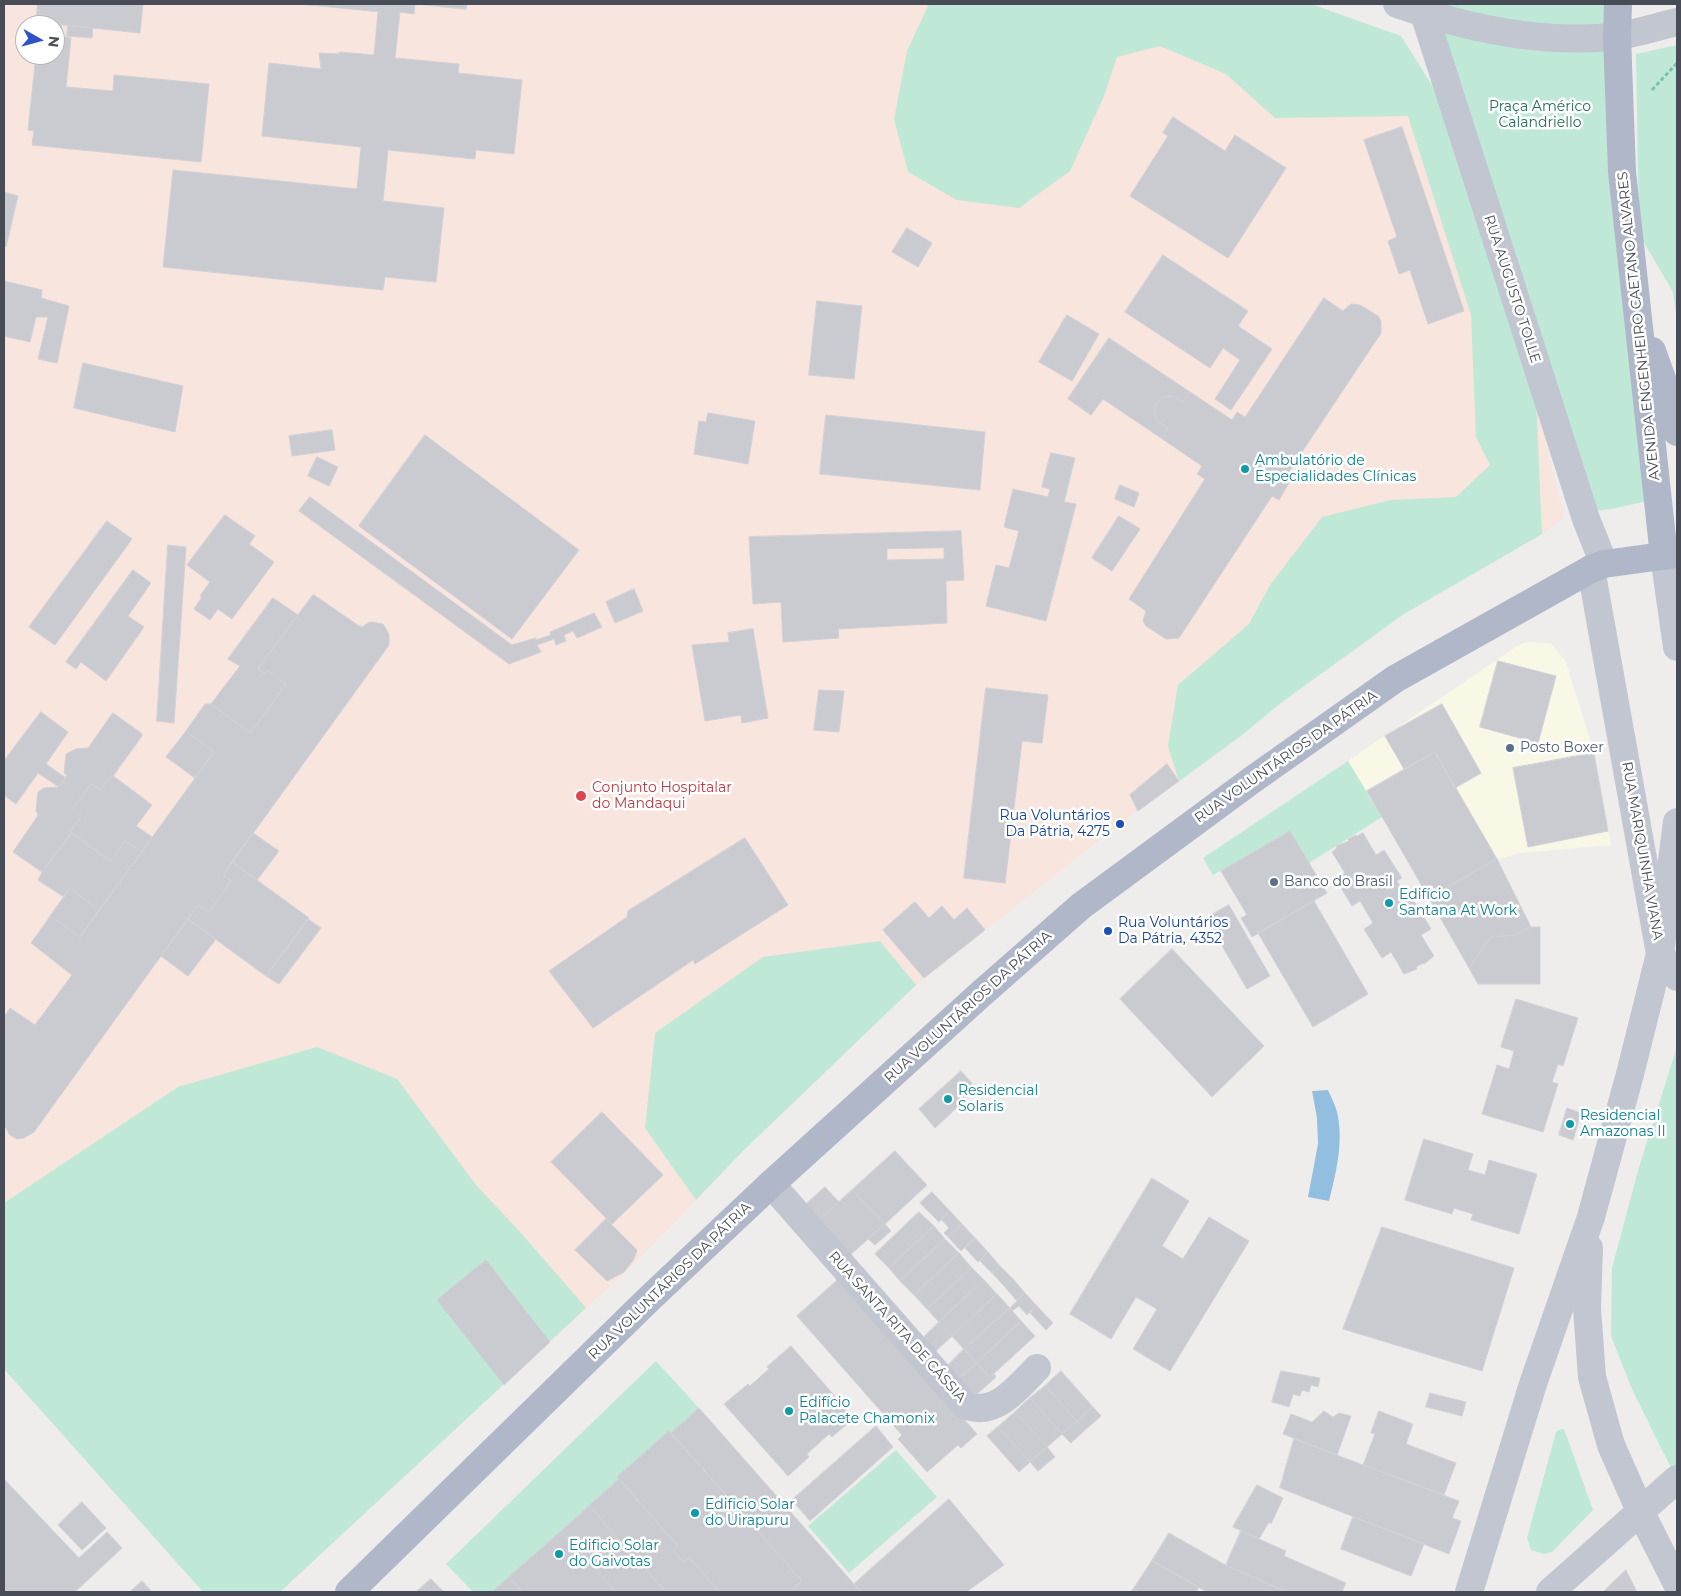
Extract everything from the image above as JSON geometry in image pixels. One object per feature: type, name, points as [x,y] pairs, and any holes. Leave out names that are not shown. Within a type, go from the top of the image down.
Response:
[{"type":"main road","name":"AVENIDA ENGENHEIRO CAETANO ALVARES","points":[[1618,4],[1617,36],[1622,172],[1637,307],[1673,561]]},
{"type":"main road","points":[[1637,307],[1671,404],[1677,432]]},
{"type":"main road","name":"RUA VOLUNTÁRIOS DA PÁTRIA","points":[[349,1592],[650,1298],[771,1184],[1081,906],[1395,679],[1597,566],[1673,561]]},
{"type":"street","points":[[1397,4],[1422,8],[1486,29],[1552,37],[1617,36],[1677,22]]},
{"type":"street","name":"RUA AUGUSTO TOLLE","points":[[1422,8],[1582,509],[1597,566]]},
{"type":"street","name":"AVENIDA ENGENHEIRO CAETANO ALVARES","points":[[1673,561],[1677,647]]},
{"type":"street","name":"RUA MARIQUINHA VIANA","points":[[1469,1592],[1533,1384],[1591,1217],[1660,954],[1597,566]]},
{"type":"street","points":[[1677,822],[1660,954],[1677,977]]},
{"type":"street","name":"RUA SANTA RITA DE CÁSSIA","points":[[771,1184],[965,1406],[983,1408],[1005,1400],[1037,1368]]},
{"type":"street","name":"RUA MARIQUINHA VIANA","points":[[1591,1217],[1587,1308],[1592,1377],[1610,1446],[1677,1584]]},
{"type":"street","points":[[1550,1592],[1677,1479]]},
{"type":"shaded area","name":"Conjunto Hospitalar do Mandaqui","points":[[4,4],[1311,4],[1401,36],[1433,87],[1536,399],[1564,517],[1542,534],[1404,614],[1282,702],[1241,736],[1120,824],[916,985],[743,1151],[636,1262],[280,1592],[203,1592],[4,1369]]},
{"type":"shaded area","points":[[1527,642],[1551,643],[1566,662],[1594,753],[1611,845],[1520,853],[1497,859],[1429,898],[1348,761],[1517,646]]},
{"type":"green space","points":[[929,4],[1311,4],[1401,36],[1433,87],[1536,399],[1542,534],[1404,614],[1282,702],[1241,736],[1179,781],[1168,746],[1178,685],[1249,624],[1270,585],[1322,517],[1391,500],[1456,497],[1490,465],[1476,437],[1471,315],[1408,116],[1275,118],[1226,74],[1160,46],[1117,57],[1104,96],[1070,171],[1019,208],[957,200],[908,172],[894,119],[907,51]]},
{"type":"green space","name":"Praça Américo Calandriello","points":[[1397,4],[1618,4],[1647,501],[1612,509],[1592,511],[1423,13]]},
{"type":"green space","points":[[1677,45],[1677,320],[1673,292],[1639,234],[1636,54]]},
{"type":"green space","points":[[1348,761],[1382,817],[1309,863],[1290,831],[1213,875],[1203,858]]},
{"type":"green space","points":[[880,941],[916,985],[743,1151],[696,1200],[645,1128],[655,1033],[763,957]]},
{"type":"green space","points":[[317,1047],[397,1079],[476,1185],[521,1233],[586,1308],[280,1592],[203,1592],[4,1369],[4,1203],[178,1087]]},
{"type":"green space","points":[[1677,1047],[1677,1479],[1631,1387],[1611,1336],[1612,1268],[1639,1167]]},
{"type":"green space","points":[[656,1361],[699,1408],[671,1433],[669,1431],[617,1477],[619,1479],[492,1592],[473,1592],[446,1564]]},
{"type":"green space","points":[[1564,1429],[1593,1510],[1552,1552],[1544,1554],[1531,1550],[1527,1538],[1556,1432]]},
{"type":"green space","points":[[896,1450],[937,1497],[849,1573],[808,1526]]},
{"type":"water","points":[[1328,1090],[1337,1112],[1340,1134],[1336,1168],[1329,1201],[1308,1197],[1318,1144],[1317,1118],[1312,1091]]},
{"type":"building","points":[[38,4],[143,4],[140,33],[65,25],[65,15],[37,15]]},
{"type":"building","points":[[300,4],[415,4],[414,14],[400,12],[395,58],[459,64],[458,73],[522,80],[514,154],[476,150],[475,159],[388,150],[383,201],[444,208],[436,282],[385,277],[383,290],[163,267],[173,170],[357,189],[361,147],[262,136],[269,63],[321,69],[319,53],[339,54],[339,52],[374,55],[378,12]]},
{"type":"building","points":[[417,4],[467,4],[466,9]]},
{"type":"building","points":[[68,25],[93,28],[92,38],[67,36]]},
{"type":"building","points":[[65,37],[71,38],[66,87],[113,91],[114,75],[209,84],[201,162],[32,145],[34,131],[28,130],[35,65],[65,65]]},
{"type":"building","points":[[1173,117],[1225,151],[1235,135],[1286,168],[1228,258],[1130,196],[1168,136],[1163,133]]},
{"type":"building","points":[[1402,127],[1464,311],[1428,324],[1410,270],[1399,274],[1388,241],[1397,237],[1364,140]]},
{"type":"building","points":[[4,192],[18,196],[6,247],[4,246]]},
{"type":"building","points":[[907,228],[932,243],[918,267],[892,252]]},
{"type":"building","points":[[1163,255],[1248,311],[1238,326],[1272,349],[1231,410],[1215,399],[1240,360],[1223,348],[1210,368],[1125,312]]},
{"type":"building","points":[[4,281],[42,290],[41,298],[69,306],[57,363],[38,359],[48,317],[36,317],[30,342],[4,336]]},
{"type":"building","name":"Ambulatório de Especialidades Clínicas","points":[[1324,298],[1343,311],[1351,304],[1360,305],[1378,316],[1381,321],[1381,333],[1288,473],[1293,476],[1279,500],[1272,496],[1179,638],[1166,639],[1146,626],[1143,621],[1146,611],[1129,599],[1205,479],[1197,474],[1202,466],[1161,438],[1168,428],[1159,422],[1156,417],[1154,410],[1156,404],[1162,398],[1168,396],[1173,396],[1183,402],[1190,392],[1232,420],[1237,412],[1245,417]]},
{"type":"building","points":[[817,301],[862,306],[854,379],[809,375]]},
{"type":"building","points":[[1067,315],[1099,334],[1072,381],[1039,362]]},
{"type":"building","points":[[1109,338],[1190,392],[1183,402],[1173,396],[1168,396],[1162,398],[1156,404],[1154,410],[1156,417],[1159,422],[1168,428],[1161,438],[1103,399],[1091,415],[1068,399]]},
{"type":"building","points":[[83,363],[183,386],[175,432],[74,408]]},
{"type":"building","points":[[708,413],[755,421],[748,464],[694,454],[699,421],[706,422]]},
{"type":"building","points":[[826,415],[985,432],[980,490],[820,474]]},
{"type":"building","points":[[332,430],[335,450],[292,456],[289,436]]},
{"type":"building","points":[[425,435],[579,550],[512,639],[359,526]]},
{"type":"building","points":[[1051,453],[1075,458],[1064,502],[1076,504],[1046,621],[986,606],[996,565],[1009,568],[1019,531],[1004,527],[1013,489],[1048,497],[1050,489],[1042,487]]},
{"type":"building","points":[[317,457],[338,467],[329,486],[308,476]]},
{"type":"building","points":[[1120,485],[1139,493],[1134,507],[1115,499]]},
{"type":"building","points":[[310,497],[512,645],[551,635],[550,632],[594,613],[602,627],[577,638],[573,631],[564,635],[566,641],[556,645],[554,639],[537,645],[541,652],[509,664],[299,511]]},
{"type":"building","points":[[225,515],[255,536],[249,544],[274,562],[232,619],[218,609],[210,620],[194,609],[210,582],[187,565]]},
{"type":"building","points":[[1119,516],[1140,529],[1112,571],[1092,558]]},
{"type":"building","points":[[107,521],[132,539],[55,645],[29,627]]},
{"type":"building","points":[[961,531],[964,580],[946,581],[947,623],[838,629],[839,638],[783,642],[781,602],[753,604],[749,537]],"holes":[[[944,548],[944,559],[887,560],[887,549]]]},
{"type":"building","points":[[168,545],[186,547],[174,723],[157,721]]},
{"type":"building","points":[[133,570],[151,583],[128,616],[144,627],[106,681],[81,662],[76,669],[66,662]]},
{"type":"building","points":[[634,589],[643,611],[615,623],[606,602]]},
{"type":"building","points":[[314,595],[359,626],[362,627],[372,622],[383,624],[389,634],[389,645],[223,875],[231,881],[209,912],[197,906],[34,1132],[24,1138],[17,1139],[10,1135],[4,1125],[4,1017],[10,1008],[35,1025],[72,975],[31,943],[49,918],[52,917],[80,937],[214,752],[186,731],[205,704],[211,704],[249,732],[252,731],[286,684],[268,671],[265,674],[259,670],[259,667]]},
{"type":"building","points":[[273,598],[298,615],[259,667],[259,670],[265,674],[268,671],[270,672],[286,684],[252,731],[249,732],[211,704],[240,666],[228,659]]},
{"type":"building","points":[[753,629],[768,718],[742,723],[741,715],[705,721],[692,645],[729,642],[728,633]]},
{"type":"building","points":[[1498,661],[1556,676],[1538,743],[1480,727]]},
{"type":"building","points":[[986,688],[1048,695],[1042,743],[1022,741],[1005,883],[964,878]]},
{"type":"building","points":[[819,690],[844,691],[839,732],[814,730]]},
{"type":"building","points":[[1442,704],[1481,773],[1455,788],[1435,752],[1404,769],[1385,736]]},
{"type":"building","points":[[41,712],[68,732],[46,764],[66,778],[59,787],[38,773],[16,804],[4,795],[4,761]]},
{"type":"building","points":[[113,713],[141,733],[142,736],[113,776],[100,790],[91,784],[72,810],[81,816],[70,832],[72,833],[42,872],[13,852],[37,817],[38,792],[44,788],[59,787],[67,775],[64,773],[66,754],[76,749],[88,748]]},
{"type":"building","points":[[186,731],[214,752],[195,778],[166,757]]},
{"type":"building","points":[[1435,752],[1497,859],[1429,898],[1367,791]]},
{"type":"building","points":[[1594,753],[1608,831],[1528,847],[1513,768]]},
{"type":"building","points":[[1167,764],[1179,781],[1138,811],[1130,795]]},
{"type":"building","points":[[112,775],[152,805],[136,826],[152,837],[142,852],[125,841],[110,861],[70,832],[81,816],[72,810],[91,784],[100,790]]},
{"type":"building","name":"Banco do Brasil","points":[[1290,831],[1327,893],[1252,937],[1241,918],[1247,915],[1221,871]]},
{"type":"building","points":[[72,833],[110,861],[125,841],[142,852],[99,910],[70,888],[64,897],[38,880],[44,869]]},
{"type":"building","points":[[253,833],[279,851],[257,880],[232,862]]},
{"type":"building","name":"Edifício Santana At Work","points":[[1363,833],[1376,855],[1384,850],[1402,878],[1397,881],[1409,901],[1413,899],[1431,929],[1421,935],[1434,956],[1424,964],[1416,967],[1417,969],[1404,974],[1391,952],[1382,958],[1364,929],[1373,923],[1360,901],[1352,906],[1335,878],[1345,873],[1332,852],[1337,848],[1336,846]]},
{"type":"building","points":[[745,838],[788,905],[695,964],[693,960],[593,1028],[549,971],[627,917],[628,911]]},
{"type":"building","points":[[1497,859],[1531,927],[1515,935],[1491,937],[1469,968],[1429,898]]},
{"type":"building","points":[[232,862],[309,918],[266,976],[188,919],[197,906],[209,912],[231,881],[223,875]]},
{"type":"building","points":[[70,888],[99,910],[80,937],[52,917],[49,918]]},
{"type":"building","points":[[1314,901],[1368,994],[1313,1027],[1258,933]]},
{"type":"building","points":[[915,902],[929,918],[942,906],[954,920],[967,908],[985,930],[924,978],[883,930]]},
{"type":"building","points":[[1229,905],[1270,976],[1247,989],[1206,918]]},
{"type":"building","points":[[188,919],[216,939],[188,976],[161,956]]},
{"type":"building","points":[[308,919],[321,928],[279,984],[266,976]]},
{"type":"building","points":[[1531,927],[1540,927],[1540,984],[1478,984],[1469,968],[1491,937],[1515,935]]},
{"type":"building","points":[[1172,949],[1264,1046],[1212,1097],[1120,999]]},
{"type":"building","points":[[1516,999],[1578,1018],[1563,1066],[1558,1064],[1552,1082],[1558,1084],[1543,1132],[1482,1114],[1497,1065],[1509,1069],[1514,1051],[1501,1047]]},
{"type":"building","name":"Residencial Solaris","points":[[961,1071],[977,1089],[935,1128],[919,1109]]},
{"type":"building","name":"Residencial Amazonas II","points":[[1567,1108],[1581,1113],[1573,1140],[1559,1135]]},
{"type":"building","points":[[602,1112],[663,1175],[612,1224],[551,1162]]},
{"type":"building","points":[[1424,1139],[1473,1154],[1468,1170],[1485,1175],[1489,1160],[1537,1174],[1519,1234],[1471,1220],[1473,1214],[1454,1208],[1452,1214],[1405,1200]]},
{"type":"building","points":[[895,1151],[927,1185],[885,1224],[852,1190]]},
{"type":"building","points":[[1152,1178],[1189,1201],[1162,1246],[1183,1259],[1209,1217],[1249,1241],[1170,1371],[1133,1349],[1157,1309],[1136,1297],[1111,1339],[1070,1314]]},
{"type":"building","points":[[825,1187],[839,1202],[818,1221],[804,1206]]},
{"type":"building","points":[[852,1190],[885,1224],[849,1256],[818,1221]]},
{"type":"building","points":[[932,1192],[950,1211],[939,1222],[920,1203]]},
{"type":"building","points":[[950,1211],[962,1224],[948,1237],[944,1233],[949,1228],[941,1219]]},
{"type":"building","points":[[919,1212],[934,1226],[889,1268],[875,1254]]},
{"type":"building","points":[[606,1219],[637,1250],[634,1259],[624,1272],[607,1281],[575,1250]]},
{"type":"building","points":[[885,1224],[891,1231],[875,1245],[868,1239]]},
{"type":"building","points":[[962,1224],[975,1238],[961,1251],[948,1237]]},
{"type":"building","points":[[934,1226],[945,1239],[900,1281],[889,1268]]},
{"type":"building","points":[[1382,1227],[1514,1268],[1482,1371],[1343,1329]]},
{"type":"building","points":[[975,1238],[988,1252],[978,1262],[965,1248]]},
{"type":"building","points":[[945,1239],[959,1253],[914,1295],[900,1281]]},
{"type":"building","points":[[988,1252],[1000,1266],[992,1273],[980,1261]]},
{"type":"building","points":[[959,1253],[972,1268],[927,1309],[914,1295]]},
{"type":"building","points":[[486,1260],[550,1342],[504,1385],[437,1300]]},
{"type":"building","points":[[1000,1266],[1013,1279],[1005,1287],[992,1273]]},
{"type":"building","points":[[972,1268],[984,1280],[939,1322],[927,1309]]},
{"type":"building","points":[[840,1278],[977,1434],[961,1448],[958,1445],[927,1472],[898,1439],[902,1435],[797,1316]]},
{"type":"building","points":[[1013,1279],[1025,1293],[1017,1301],[1005,1287]]},
{"type":"building","points":[[984,1280],[997,1294],[952,1336],[939,1322]]},
{"type":"building","points":[[1025,1293],[1037,1306],[1027,1315],[1019,1306],[1012,1311],[1010,1308]]},
{"type":"building","points":[[997,1294],[1010,1308],[964,1349],[952,1336]]},
{"type":"building","points":[[1037,1306],[1053,1323],[1046,1330],[1030,1313]]},
{"type":"building","points":[[1010,1308],[1021,1321],[977,1363],[964,1349]]},
{"type":"building","points":[[1021,1321],[1035,1336],[990,1377],[977,1363]]},
{"type":"building","points":[[939,1322],[952,1336],[935,1352],[923,1338]]},
{"type":"building","name":"Edifício Palacete Chamonix","points":[[791,1346],[854,1418],[832,1437],[829,1434],[807,1454],[809,1457],[788,1476],[724,1404],[748,1384],[750,1386],[769,1369],[767,1367]]},
{"type":"building","points":[[964,1349],[977,1363],[959,1378],[947,1366]]},
{"type":"building","points":[[977,1363],[990,1377],[994,1374],[996,1377],[975,1396],[959,1378]]},
{"type":"building","points":[[1061,1371],[1093,1407],[1077,1421],[1045,1386]]},
{"type":"building","points":[[1281,1371],[1320,1378],[1318,1387],[1311,1385],[1309,1392],[1302,1390],[1300,1396],[1293,1394],[1289,1407],[1272,1402]]},
{"type":"building","points":[[1045,1386],[1077,1421],[1062,1434],[1030,1398]]},
{"type":"building","points":[[1430,1393],[1466,1402],[1462,1416],[1426,1407]]},
{"type":"building","points":[[1030,1398],[1062,1434],[1047,1447],[1015,1412]]},
{"type":"building","points":[[1093,1407],[1101,1416],[1085,1430],[1077,1421]]},
{"type":"building","points":[[699,1408],[861,1592],[790,1592],[802,1581],[671,1433]]},
{"type":"building","points":[[1324,1411],[1333,1417],[1339,1413],[1351,1416],[1337,1455],[1283,1434],[1291,1414],[1312,1422]]},
{"type":"building","points":[[1379,1411],[1413,1424],[1406,1444],[1456,1463],[1444,1495],[1363,1465],[1375,1434],[1371,1433]]},
{"type":"building","points":[[1015,1412],[1047,1447],[1030,1462],[998,1427]]},
{"type":"building","points":[[1077,1421],[1085,1430],[1071,1443],[1062,1434]]},
{"type":"building","points":[[876,1426],[893,1447],[810,1521],[792,1500]]},
{"type":"building","points":[[998,1427],[1030,1462],[1019,1472],[987,1436]]},
{"type":"building","name":"Edificio Solar do Uirapuru","points":[[669,1431],[802,1581],[790,1592],[720,1592],[689,1558],[683,1562],[673,1551],[678,1546],[617,1477]]},
{"type":"building","points":[[1294,1439],[1459,1501],[1452,1518],[1461,1521],[1449,1554],[1280,1488]]},
{"type":"building","points":[[1047,1447],[1055,1457],[1038,1471],[1030,1462]]},
{"type":"building","points":[[4,1479],[79,1558],[107,1532],[122,1548],[75,1592],[4,1592]]},
{"type":"building","points":[[619,1479],[678,1546],[673,1551],[683,1562],[689,1558],[720,1592],[666,1592],[589,1506]]},
{"type":"building","points":[[1257,1485],[1283,1498],[1271,1524],[1269,1522],[1259,1539],[1233,1527]]},
{"type":"building","points":[[949,1499],[1004,1565],[966,1592],[861,1592],[854,1584]]},
{"type":"building","points":[[82,1502],[106,1528],[82,1550],[58,1525]]},
{"type":"building","points":[[589,1506],[666,1592],[616,1592],[561,1531]]},
{"type":"building","points":[[1353,1517],[1424,1544],[1411,1576],[1341,1549]]},
{"type":"building","name":"Edificio Solar do Gaivotas","points":[[561,1531],[616,1592],[523,1592],[509,1577]]},
{"type":"building","points":[[1241,1531],[1286,1551],[1284,1556],[1346,1583],[1342,1592],[1287,1592],[1227,1566]]},
{"type":"building","points":[[1169,1533],[1227,1566],[1287,1592],[1207,1592],[1152,1561]]},
{"type":"building","points":[[1152,1561],[1199,1587],[1196,1592],[1132,1591]]},
{"type":"building","points":[[1626,1570],[1637,1592],[1603,1592]]},
{"type":"building","points":[[509,1577],[523,1592],[492,1592]]},
{"type":"building","points":[[431,1579],[444,1592],[416,1592]]},
{"type":"building","points":[[142,1581],[152,1592],[130,1592]]},
{"type":"place","name":"Ambulatório de Especialidades Clínicas","points":[[1245,469]]},
{"type":"place","name":"Posto Boxer","points":[[1510,748]]},
{"type":"place","name":"Conjunto Hospitalar do Mandaqui","points":[[581,796]]},
{"type":"place","name":"Rua Voluntários Da Pátria, 4275","points":[[1120,824]]},
{"type":"place","name":"Banco do Brasil","points":[[1274,882]]},
{"type":"place","name":"Edifício Santana At Work","points":[[1389,903]]},
{"type":"place","name":"Rua Voluntários Da Pátria, 4352","points":[[1108,931]]},
{"type":"place","name":"Residencial Solaris","points":[[948,1099]]},
{"type":"place","name":"Residencial Amazonas II","points":[[1570,1124]]},
{"type":"place","name":"Edifício Palacete Chamonix","points":[[789,1411]]},
{"type":"place","name":"Edificio Solar do Uirapuru","points":[[695,1513]]},
{"type":"place","name":"Edificio Solar do Gaivotas","points":[[559,1554]]}]
